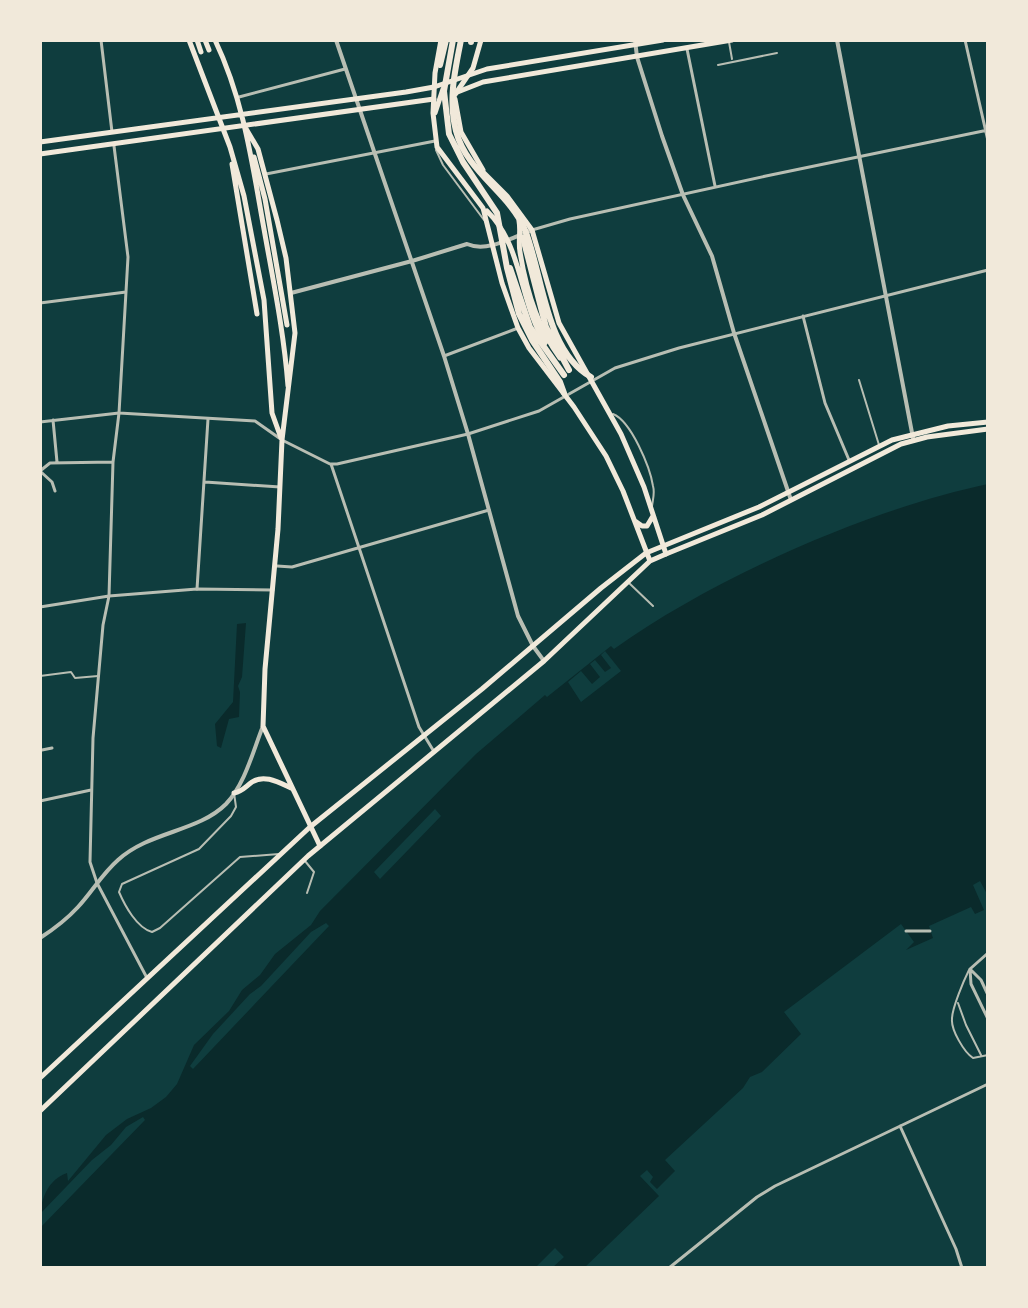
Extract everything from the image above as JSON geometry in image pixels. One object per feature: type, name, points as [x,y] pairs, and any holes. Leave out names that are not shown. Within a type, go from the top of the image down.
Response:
[{"type":"highway","points":[[440,65],[444,40]]},
{"type":"highway","points":[[453,40],[444,91],[446,121],[457,154],[497,213],[524,328],[560,382],[565,395]]},
{"type":"highway","points":[[467,40],[455,69],[452,98],[459,139],[473,166],[514,209],[526,234],[549,326],[568,375]]},
{"type":"highway","points":[[549,326],[580,371],[592,378]]},
{"type":"highway","points":[[524,328],[568,375]]},
{"type":"main road","points":[[189,40],[230,147],[244,196],[264,300],[272,413],[282,440]]},
{"type":"main road","points":[[197,40],[201,52]]},
{"type":"main road","points":[[205,40],[209,50]]},
{"type":"main road","points":[[215,40],[239,97],[265,199],[287,325]]},
{"type":"main road","points":[[444,40],[434,87],[435,141],[508,240],[536,327],[568,375]]},
{"type":"main road","points":[[436,99],[467,40]]},
{"type":"main road","points":[[481,40],[470,74],[456,93],[450,117],[453,139],[532,230],[559,323],[570,346],[592,378],[634,463],[666,554]]},
{"type":"main road","points":[[40,142],[434,87],[487,69],[635,42],[663,40]]},
{"type":"main road","points":[[40,154],[436,99],[483,82],[731,40]]},
{"type":"main road","points":[[456,93],[461,132],[486,174]]},
{"type":"main road","points":[[245,127],[258,149],[286,258],[295,333],[282,440],[263,726],[320,846]]},
{"type":"main road","points":[[245,127],[287,369],[289,400]]},
{"type":"main road","points":[[230,147],[257,314]]},
{"type":"main road","points":[[483,208],[502,283],[524,328]]},
{"type":"main road","points":[[514,209],[520,252],[536,315],[568,375]]},
{"type":"main road","points":[[565,395],[606,456],[650,561]]},
{"type":"main road","points":[[40,1078],[310,827],[646,553],[745,514],[879,446],[988,422]]},
{"type":"main road","points":[[40,1111],[304,860],[544,661],[650,561],[791,500],[912,437],[988,429]]},
{"type":"main road","points":[[634,519],[640,525],[647,526],[652,520],[652,511]]},
{"type":"main road","points":[[234,793],[241,792],[255,779],[264,778],[292,788]]},
{"type":"street","points":[[101,40],[112,133]]},
{"type":"street","points":[[336,40],[444,356],[518,616],[544,661]]},
{"type":"street","points":[[837,40],[912,437]]},
{"type":"street","points":[[965,40],[988,141]]},
{"type":"street","points":[[635,42],[637,57],[683,195],[712,256],[734,333],[791,500]]},
{"type":"street","points":[[687,49],[715,187]]},
{"type":"street","points":[[239,97],[345,69]]},
{"type":"street","points":[[291,293],[467,244],[477,248],[494,244],[570,219],[987,130]]},
{"type":"street","points":[[265,174],[435,141]]},
{"type":"street","points":[[114,144],[128,257],[119,413],[113,462],[109,596],[103,625],[93,738],[90,862],[97,883],[147,978]]},
{"type":"street","points":[[40,422],[119,413],[255,421],[282,440],[330,464],[468,434],[539,411],[592,378],[626,364],[803,315],[988,270]]},
{"type":"street","points":[[40,303],[126,292]]},
{"type":"street","points":[[803,315],[825,403],[849,460]]},
{"type":"street","points":[[444,356],[524,328]]},
{"type":"street","points":[[197,589],[208,419]]},
{"type":"street","points":[[53,420],[57,462]]},
{"type":"street","points":[[55,491],[52,482],[40,472],[50,463],[113,462]]},
{"type":"street","points":[[330,464],[423,736],[433,750]]},
{"type":"street","points":[[205,482],[280,487]]},
{"type":"street","points":[[105,491],[112,491]]},
{"type":"street","points":[[275,566],[292,567],[489,510]]},
{"type":"street","points":[[40,607],[109,596],[197,589],[273,590]]},
{"type":"street","points":[[40,938],[79,907],[117,860],[141,843],[215,813],[234,793],[263,726]]},
{"type":"street","points":[[42,750],[52,748]]},
{"type":"street","points":[[40,801],[92,790]]},
{"type":"street","points":[[906,931],[930,931]]},
{"type":"street","points":[[970,969],[988,953]]},
{"type":"street","points":[[970,969],[981,980],[988,995]]},
{"type":"street","points":[[970,969],[971,984],[988,1019]]},
{"type":"street","points":[[669,1268],[775,1186],[988,1084]]},
{"type":"street","points":[[900,1126],[962,1268]]},
{"type":"lane","points":[[731,40],[732,62]]},
{"type":"lane","points":[[718,65],[777,53]]},
{"type":"lane","points":[[435,141],[440,160],[491,230]]},
{"type":"lane","points":[[859,380],[879,446]]},
{"type":"lane","points":[[609,411],[626,422],[640,452],[654,489],[652,511]]},
{"type":"lane","points":[[627,581],[653,606]]},
{"type":"lane","points":[[40,676],[71,672],[75,678],[99,676]]},
{"type":"lane","points":[[234,793],[236,807],[231,816],[199,849],[120,886],[123,902],[141,926],[152,932],[160,928],[240,857],[284,853]]},
{"type":"lane","points":[[304,860],[314,872],[307,893]]},
{"type":"lane","points":[[970,969],[961,984],[952,1023],[966,1053],[973,1058],[987,1056]]},
{"type":"lane","points":[[958,1002],[975,1047],[981,1055],[987,1056]]},
{"type":"water","points":[[988,484],[988,896],[980,881],[973,885],[984,910],[975,914],[971,907],[929,926],[933,938],[906,950],[914,942],[901,924],[784,1012],[801,1034],[762,1072],[750,1077],[743,1088],[665,1160],[675,1171],[657,1189],[650,1182],[653,1177],[647,1170],[640,1176],[659,1196],[584,1268],[552,1268],[564,1257],[555,1248],[535,1268],[40,1268],[40,1214],[48,1189],[67,1173],[68,1181],[106,1135],[166,1097],[177,1084],[194,1045],[229,1011],[242,990],[260,975],[275,954],[311,925],[320,911],[476,754],[545,695],[547,697],[611,646],[614,649],[697,597],[744,572],[843,528],[942,495]]},
{"type":"water","points":[[246,623],[242,677],[238,686],[239,717],[229,719],[221,748],[217,746],[215,724],[233,702],[237,624]]},
{"type":"pier","points":[[605,651],[621,671],[581,702],[568,682],[581,671],[592,684],[600,677],[590,664],[595,660],[605,672],[611,668],[601,655]]},
{"type":"pier","points":[[435,809],[441,816],[380,879],[374,872]]},
{"type":"pier","points":[[326,923],[329,926],[193,1069],[190,1066],[213,1034],[311,932]]},
{"type":"pier","points":[[143,1117],[145,1120],[40,1228],[40,1214],[126,1127]]}]
